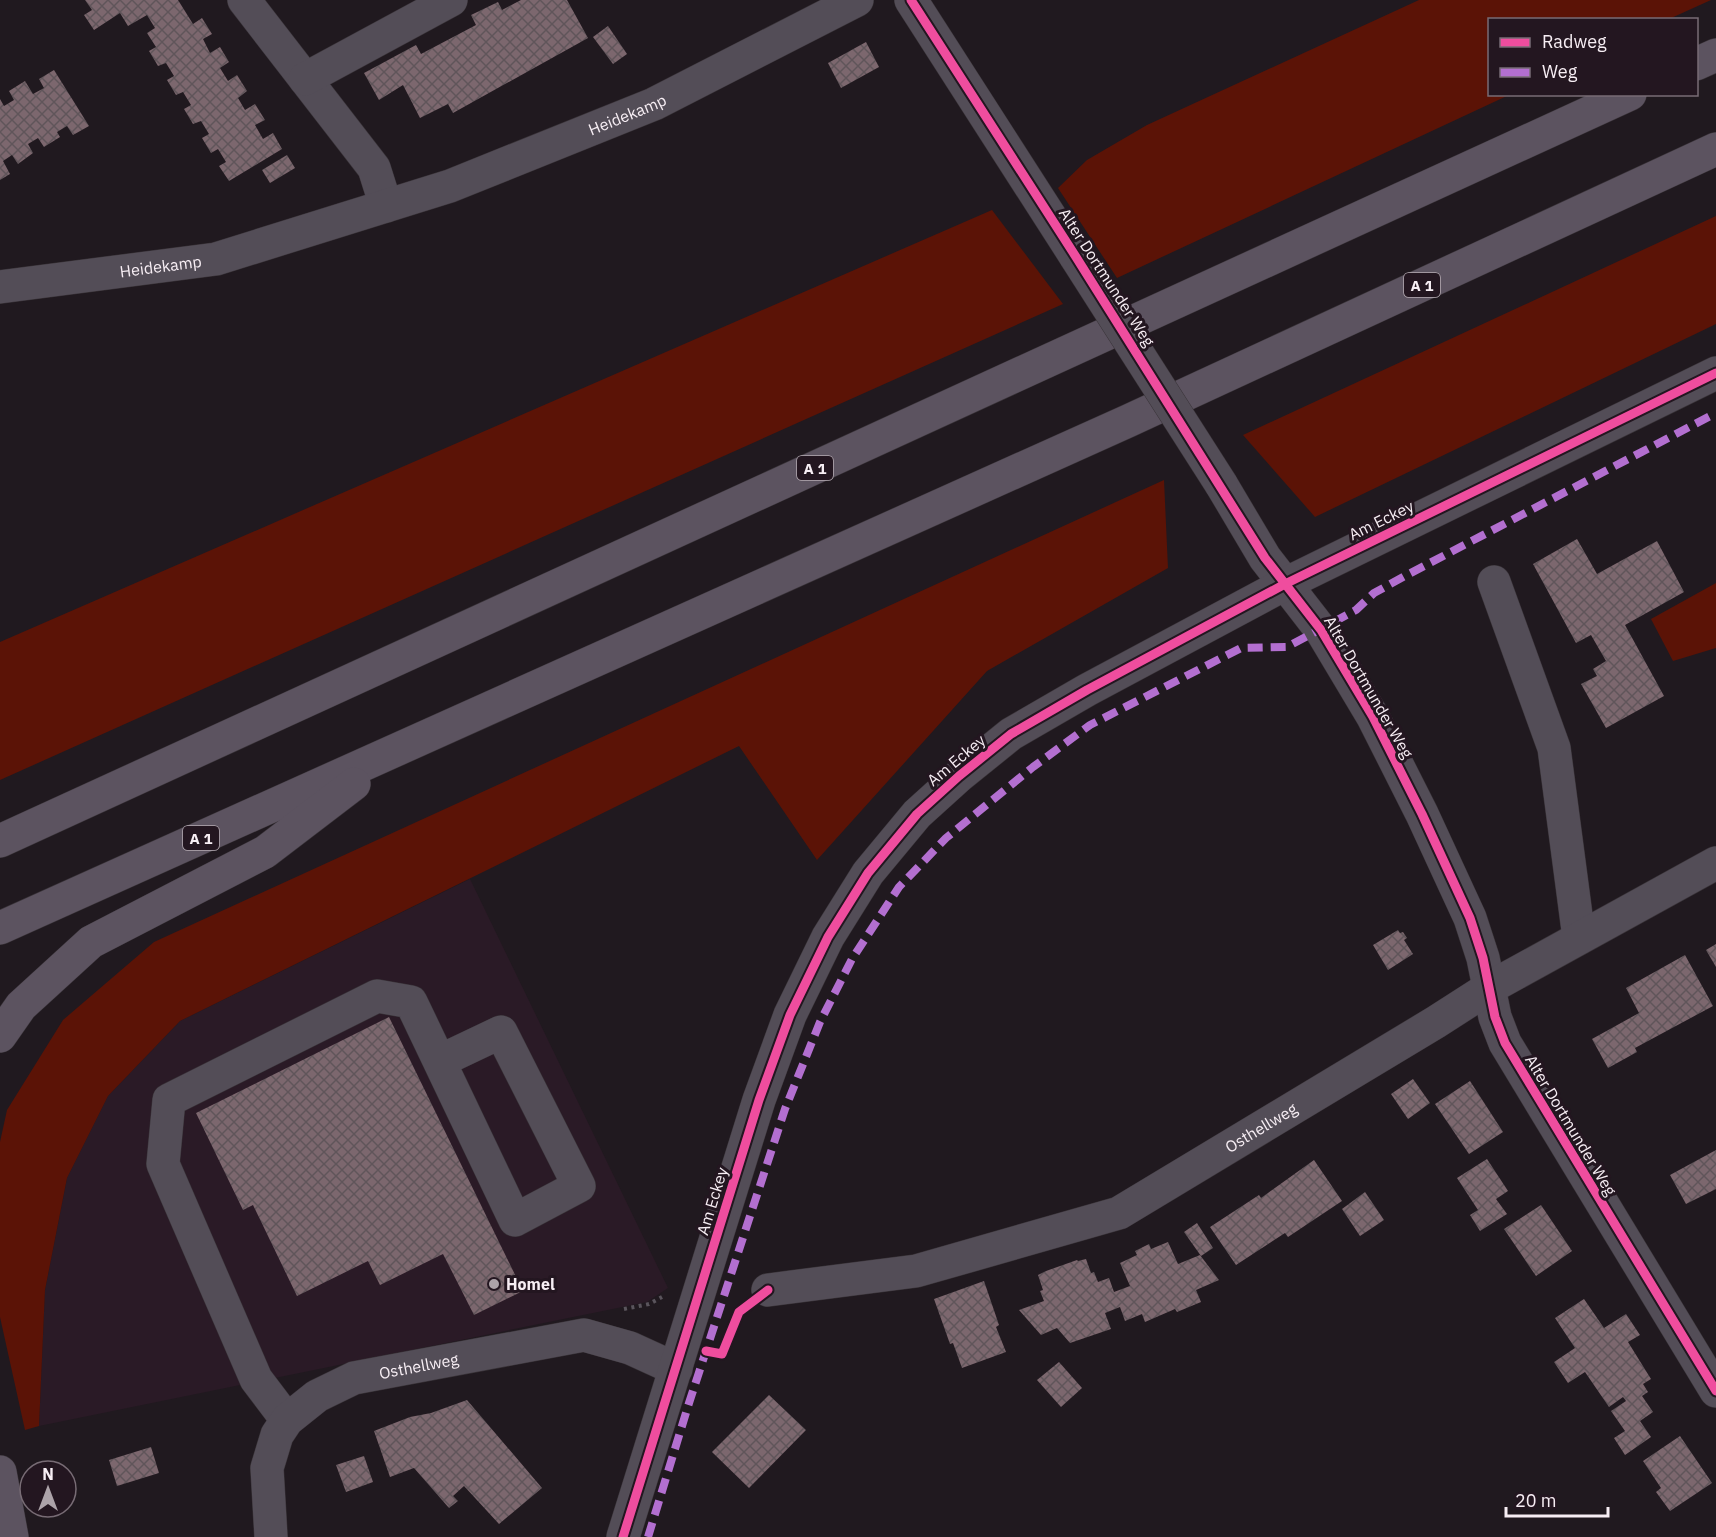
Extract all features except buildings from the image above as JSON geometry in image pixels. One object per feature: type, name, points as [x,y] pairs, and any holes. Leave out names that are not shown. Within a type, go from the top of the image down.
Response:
[{"type":"highway","points":[[1698,63],[1716,55]]},
{"type":"highway","name":"A 1","points":[[0,841],[1626,96]]},
{"type":"highway","name":"A 1","points":[[0,928],[1139,416],[1716,149]]},
{"type":"highway","points":[[0,1036],[21,1006],[91,942],[265,852],[401,749]]},
{"type":"highway","points":[[0,1472],[12,1537]]},
{"type":"street","points":[[244,0],[374,168],[386,206]]},
{"type":"street","points":[[305,79],[451,0]]},
{"type":"street","name":"Heidekamp","points":[[0,287],[216,259],[450,186],[654,104],[857,0]]},
{"type":"street","name":"Alter Dortmunder Weg","points":[[911,0],[1266,558],[1321,630],[1373,717],[1422,814],[1470,918],[1483,958],[1495,1017],[1505,1043],[1716,1391]]},
{"type":"street","name":"Am Eckey","points":[[623,1537],[759,1100],[790,1016],[828,937],[868,873],[917,814],[958,776],[1011,734],[1087,690],[1285,584],[1716,373]]},
{"type":"street","points":[[1494,582],[1554,748],[1579,938]]},
{"type":"street","name":"Osthellweg","points":[[768,1290],[916,1271],[1119,1213],[1437,1022],[1489,988],[1716,863]]},
{"type":"street","points":[[287,1420],[256,1379],[163,1164],[169,1100],[377,996],[411,1002],[515,1220],[579,1186],[501,1032],[440,1061]]},
{"type":"street","name":"Osthellweg","points":[[271,1537],[267,1468],[277,1435],[287,1420],[317,1396],[354,1378],[584,1335],[630,1348],[676,1369]]},
{"type":"shaded area","points":[[1419,0],[1711,0],[1671,18],[1488,18],[1488,96],[1507,96],[1117,278],[1058,188],[1087,160],[1147,125]]},
{"type":"shaded area","points":[[992,210],[1063,304],[0,780],[0,642]]},
{"type":"shaded area","points":[[1716,216],[1716,324],[1315,517],[1243,435]]},
{"type":"shaded area","points":[[1164,480],[1168,568],[987,671],[817,860],[739,746],[180,1021],[108,1096],[67,1178],[45,1290],[39,1426],[25,1430],[0,1317],[0,1142],[7,1110],[63,1020],[154,942]]},
{"type":"shaded area","points":[[1716,583],[1716,648],[1673,661],[1651,619]]},
{"type":"shaded area","points":[[470,879],[668,1288],[647,1302],[39,1426],[45,1290],[67,1178],[108,1096],[180,1021]]},
{"type":"marked path","points":[[648,1537],[689,1403],[785,1109],[820,1022],[852,959],[899,887],[946,838],[1033,767],[1090,725],[1241,648],[1287,647],[1356,610],[1374,593],[1405,576],[1716,413]]},
{"type":"cycle path","points":[[911,0],[1265,558],[1321,630],[1373,717],[1422,814],[1470,918],[1483,958],[1495,1017],[1505,1043],[1716,1391]]},
{"type":"cycle path","points":[[623,1537],[759,1100],[790,1015],[828,937],[868,873],[917,814],[1011,734],[1087,690],[1285,584],[1716,373]]},
{"type":"cycle path","points":[[706,1351],[722,1354],[739,1312],[768,1290]]},
{"type":"place","name":"Homel","points":[[494,1284]]}]
